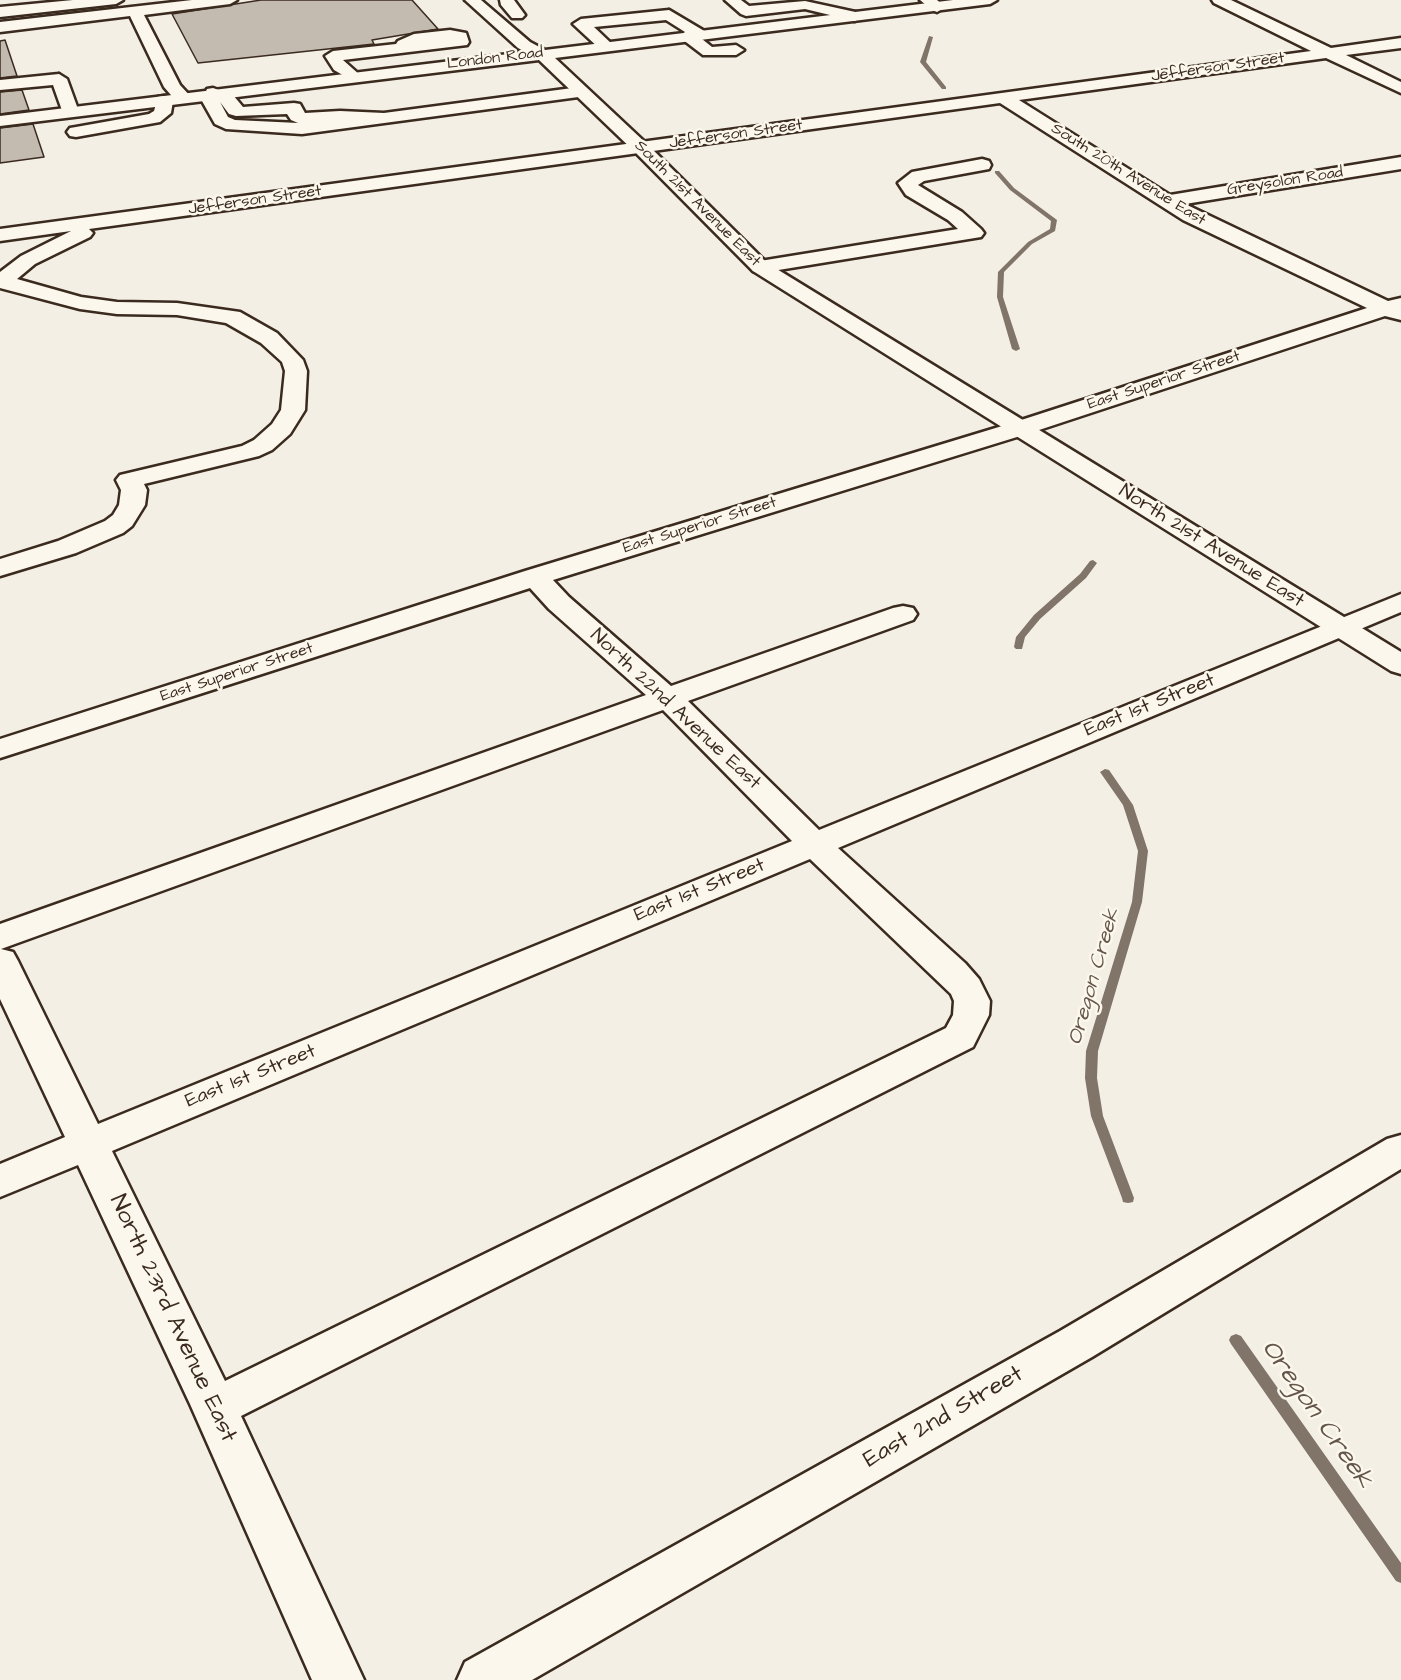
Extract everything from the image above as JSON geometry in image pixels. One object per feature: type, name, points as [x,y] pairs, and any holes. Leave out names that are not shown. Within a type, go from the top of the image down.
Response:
[{"type":"main road","points":[[0,5],[47,0]]},
{"type":"main road","points":[[0,12],[116,0]]},
{"type":"main road","points":[[0,27],[136,13],[148,9],[230,0]]},
{"type":"main road","name":"South 21st Avenue East","points":[[472,0],[524,45],[541,45],[580,92],[642,148],[760,267],[1022,428]]},
{"type":"main road","points":[[494,0],[521,19],[508,5],[507,0]]},
{"type":"main road","points":[[732,0],[746,11],[805,5],[855,16]]},
{"type":"main road","points":[[853,0],[875,14]]},
{"type":"main road","points":[[1219,0],[1401,88]]},
{"type":"main road","name":"London Road","points":[[0,121],[353,76],[541,45],[606,46],[875,14],[932,3],[980,1]]},
{"type":"main road","points":[[136,13],[172,87],[183,98]]},
{"type":"main road","points":[[606,46],[581,24],[669,15],[694,35],[709,52],[736,50]]},
{"type":"main road","name":"Jefferson Street","points":[[0,235],[1401,44]]},
{"type":"main road","points":[[353,76],[340,67],[333,56],[407,48]]},
{"type":"main road","points":[[0,86],[59,79],[70,112]]},
{"type":"main road","points":[[382,118],[340,116],[301,119],[294,108],[243,112],[235,110],[227,99],[213,93],[211,101],[221,120],[232,125],[302,129],[580,92]]},
{"type":"main road","name":"South 20th Avenue East","points":[[1002,97],[1190,216],[1396,310]]},
{"type":"main road","points":[[76,132],[154,118],[162,113],[164,101]]},
{"type":"main road","name":"Greysolon Road","points":[[1169,201],[1401,163]]},
{"type":"main road","points":[[760,267],[974,233],[955,216],[913,191],[907,183],[919,176],[982,165]]},
{"type":"main road","points":[[0,282],[28,260],[48,249],[115,220]]},
{"type":"main road","points":[[0,282],[80,303],[117,308],[177,309],[232,317],[269,338],[292,360],[296,371],[297,388],[293,410],[281,429],[263,446],[237,455],[129,480],[134,490],[132,505],[123,520],[114,527],[67,547],[0,568]]},
{"type":"main road","name":"East Superior Street","points":[[0,749],[535,578],[1396,310]]},
{"type":"main road","name":"North 21st Avenue East","points":[[1022,428],[1401,666]]},
{"type":"main road","name":"North 22nd Avenue East","points":[[214,1408],[949,1044],[960,1037],[971,1015],[972,1001],[966,988],[814,844],[668,699],[559,603],[535,578]]},
{"type":"main road","name":"East 1st Street","points":[[0,1181],[1401,602]]},
{"type":"main road","points":[[0,936],[903,614]]},
{"type":"main road","name":"North 23rd Avenue East","points":[[0,961],[214,1408],[338,1680]]},
{"type":"main road","name":"East 2nd Street","points":[[483,1680],[1076,1344],[1401,1150]]},
{"type":"building","points":[[261,0],[412,0],[438,29],[372,40],[374,44],[198,63],[172,14]]},
{"type":"building","points":[[5,40],[17,76],[0,78],[0,41]]},
{"type":"building","points":[[22,90],[29,110],[0,114],[0,92]]},
{"type":"building","points":[[33,124],[44,157],[0,163],[0,128]]},
{"type":"waterway","name":"Oregon Creek","points":[[931,37],[923,62],[944,88]]},
{"type":"waterway","name":"Oregon Creek","points":[[997,172],[1012,189],[1054,220],[1053,230],[1030,243],[1001,272],[1000,297],[1016,349]]},
{"type":"waterway","name":"Oregon Creek","points":[[1019,647],[1021,637],[1037,617],[1083,576],[1093,563]]},
{"type":"waterway","name":"Oregon Creek","points":[[1105,772],[1128,805],[1143,851],[1137,902],[1092,1051],[1091,1078],[1097,1116],[1128,1198]]},
{"type":"waterway","name":"Oregon Creek","points":[[1236,1340],[1401,1576]]}]
